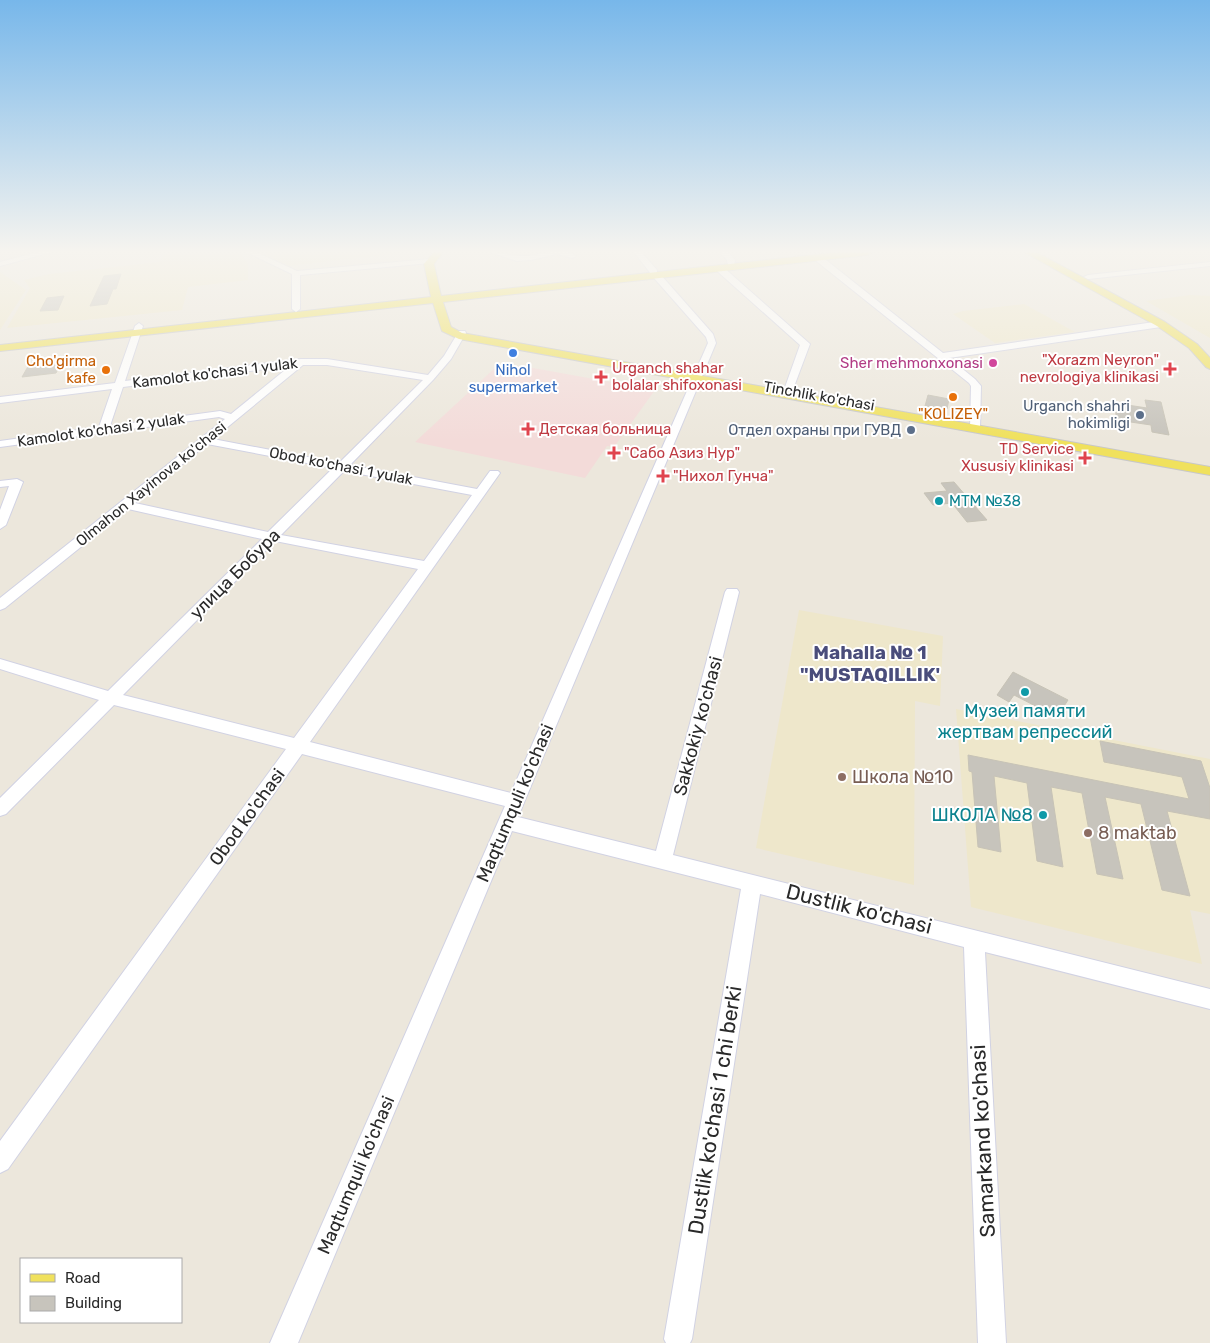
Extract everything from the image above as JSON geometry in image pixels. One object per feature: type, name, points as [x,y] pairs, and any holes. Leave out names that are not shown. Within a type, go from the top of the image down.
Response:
[{"type":"main road","points":[[0,348],[251,315]]},
{"type":"main road","points":[[0,341],[272,315]]},
{"type":"main road","points":[[446,315],[452,328],[460,335]]},
{"type":"main road","points":[[1148,315],[1193,346],[1210,365]]},
{"type":"main road","points":[[1152,315],[1190,334],[1210,349]]},
{"type":"main road","name":"Tinchlik ko'chasi","points":[[460,335],[976,426],[1210,465]]},
{"type":"main road","name":"Tinchlik ko'chasi","points":[[697,377],[789,390],[1210,470]]},
{"type":"street","name":"Maqtumquli ko'chasi","points":[[284,1343],[712,343],[712,338],[692,315]]},
{"type":"street","points":[[772,315],[806,344],[789,390]]},
{"type":"street","points":[[889,315],[976,386],[976,426]]},
{"type":"street","points":[[941,356],[1161,324]]},
{"type":"street","points":[[103,430],[137,329]]},
{"type":"street","name":"улица Бобура","points":[[0,809],[430,378],[448,357],[460,335]]},
{"type":"street","name":"Kamolot ko'chasi 1 yulak","points":[[0,400],[301,362],[327,362],[430,378]]},
{"type":"street","name":"Olmahon Xayinova ko'chasi","points":[[0,605],[128,505],[203,440],[301,362]]},
{"type":"street","name":"Kamolot ko'chasi 2 yulak","points":[[0,444],[220,414],[231,418]]},
{"type":"street","name":"Obod ko'chasi 1 yulak","points":[[203,440],[479,493]]},
{"type":"street","name":"Obod ko'chasi","points":[[0,1162],[494,473]]},
{"type":"street","points":[[0,484],[17,482],[0,525]]},
{"type":"street","points":[[128,505],[426,566]]},
{"type":"street","name":"Sakkokiy ko'chasi","points":[[663,859],[732,592]]},
{"type":"street","points":[[0,664],[111,698],[516,802]]},
{"type":"street","name":"Dustlik ko'chasi","points":[[508,822],[663,859],[1210,999]]},
{"type":"street","name":"Dustlik ko'chasi 1 chi berki","points":[[678,1339],[752,882]]},
{"type":"street","name":"Samarkand ko'chasi","points":[[974,939],[992,1343]]},
{"type":"shaded area","points":[[0,315],[10,315],[0,330]]},
{"type":"shaded area","points":[[15,315],[137,315],[7,328]]},
{"type":"shaded area","points":[[954,315],[1043,315],[1075,332],[995,343]]},
{"type":"shaded area","points":[[1170,315],[1210,315],[1210,338]]},
{"type":"shaded area","name":"Детская больница","points":[[497,366],[522,366],[655,390],[614,447],[607,446],[585,478],[415,442]]},
{"type":"shaded area","name":"Школа №10","points":[[799,610],[943,636],[940,706],[915,701],[914,885],[756,848]]},
{"type":"shaded area","name":"8 maktab","points":[[956,709],[1210,759],[1210,914],[1190,910],[1202,964],[971,907]]},
{"type":"building","points":[[63,360],[56,373],[22,377],[30,363]]},
{"type":"building","points":[[928,395],[949,399],[947,409],[925,406]]},
{"type":"building","name":"Urganch shahri hokimligi","points":[[1145,400],[1161,402],[1169,435],[1152,432],[1151,425],[1117,420],[1114,403],[1147,408]]},
{"type":"building","name":"МТМ №38","points":[[954,482],[987,520],[967,522],[952,503],[933,505],[924,493],[947,491],[941,483]]},
{"type":"building","name":"Музей памяти жертвам репрессий","points":[[1013,672],[1068,700],[1057,717],[1014,695],[1009,702],[997,695]]},
{"type":"building","name":"ШКОЛА №8","points":[[1100,741],[1201,761],[1210,788],[1210,819],[1167,811],[1190,896],[1162,890],[1141,804],[1105,797],[1123,879],[1097,874],[1082,793],[1051,787],[1063,867],[1037,861],[1027,783],[994,776],[1001,852],[978,847],[972,772],[969,771],[968,755],[1189,799],[1182,777],[1104,762]]},
{"type":"place","name":"Nihol supermarket","points":[[513,353]]},
{"type":"place","name":"Sher mehmonxonasi","points":[[993,363]]},
{"type":"place","name":"\"Xorazm Neyron\" nevrologiya klinikasi","points":[[1170,369]]},
{"type":"place","name":"Cho'girma kafe","points":[[106,370]]},
{"type":"place","name":"Urganch shahar bolalar shifoxonasi","points":[[601,377]]},
{"type":"place","name":"\"KOLIZEY\"","points":[[953,397]]},
{"type":"place","name":"Urganch shahri hokimligi","points":[[1140,415]]},
{"type":"place","name":"Детская больница","points":[[528,429]]},
{"type":"place","name":"Отдел охраны при ГУВД","points":[[911,430]]},
{"type":"place","name":"\"Сабо Азиз Нур\"","points":[[614,453]]},
{"type":"place","name":"TD Service Xususiy klinikasi","points":[[1085,458]]},
{"type":"place","name":"\"Нихол Гунча\"","points":[[663,476]]},
{"type":"place","name":"МТМ №38","points":[[939,501]]},
{"type":"place","name":"Музей памяти жертвам репрессий","points":[[1025,692]]},
{"type":"place","name":"Школа №10","points":[[842,777]]},
{"type":"place","name":"ШКОЛА №8","points":[[1043,815]]},
{"type":"place","name":"8 maktab","points":[[1088,833]]},
{"type":"district","name":"Mahalla № 1 \"MUSTAQILLIK'","points":[[870,663]]}]
